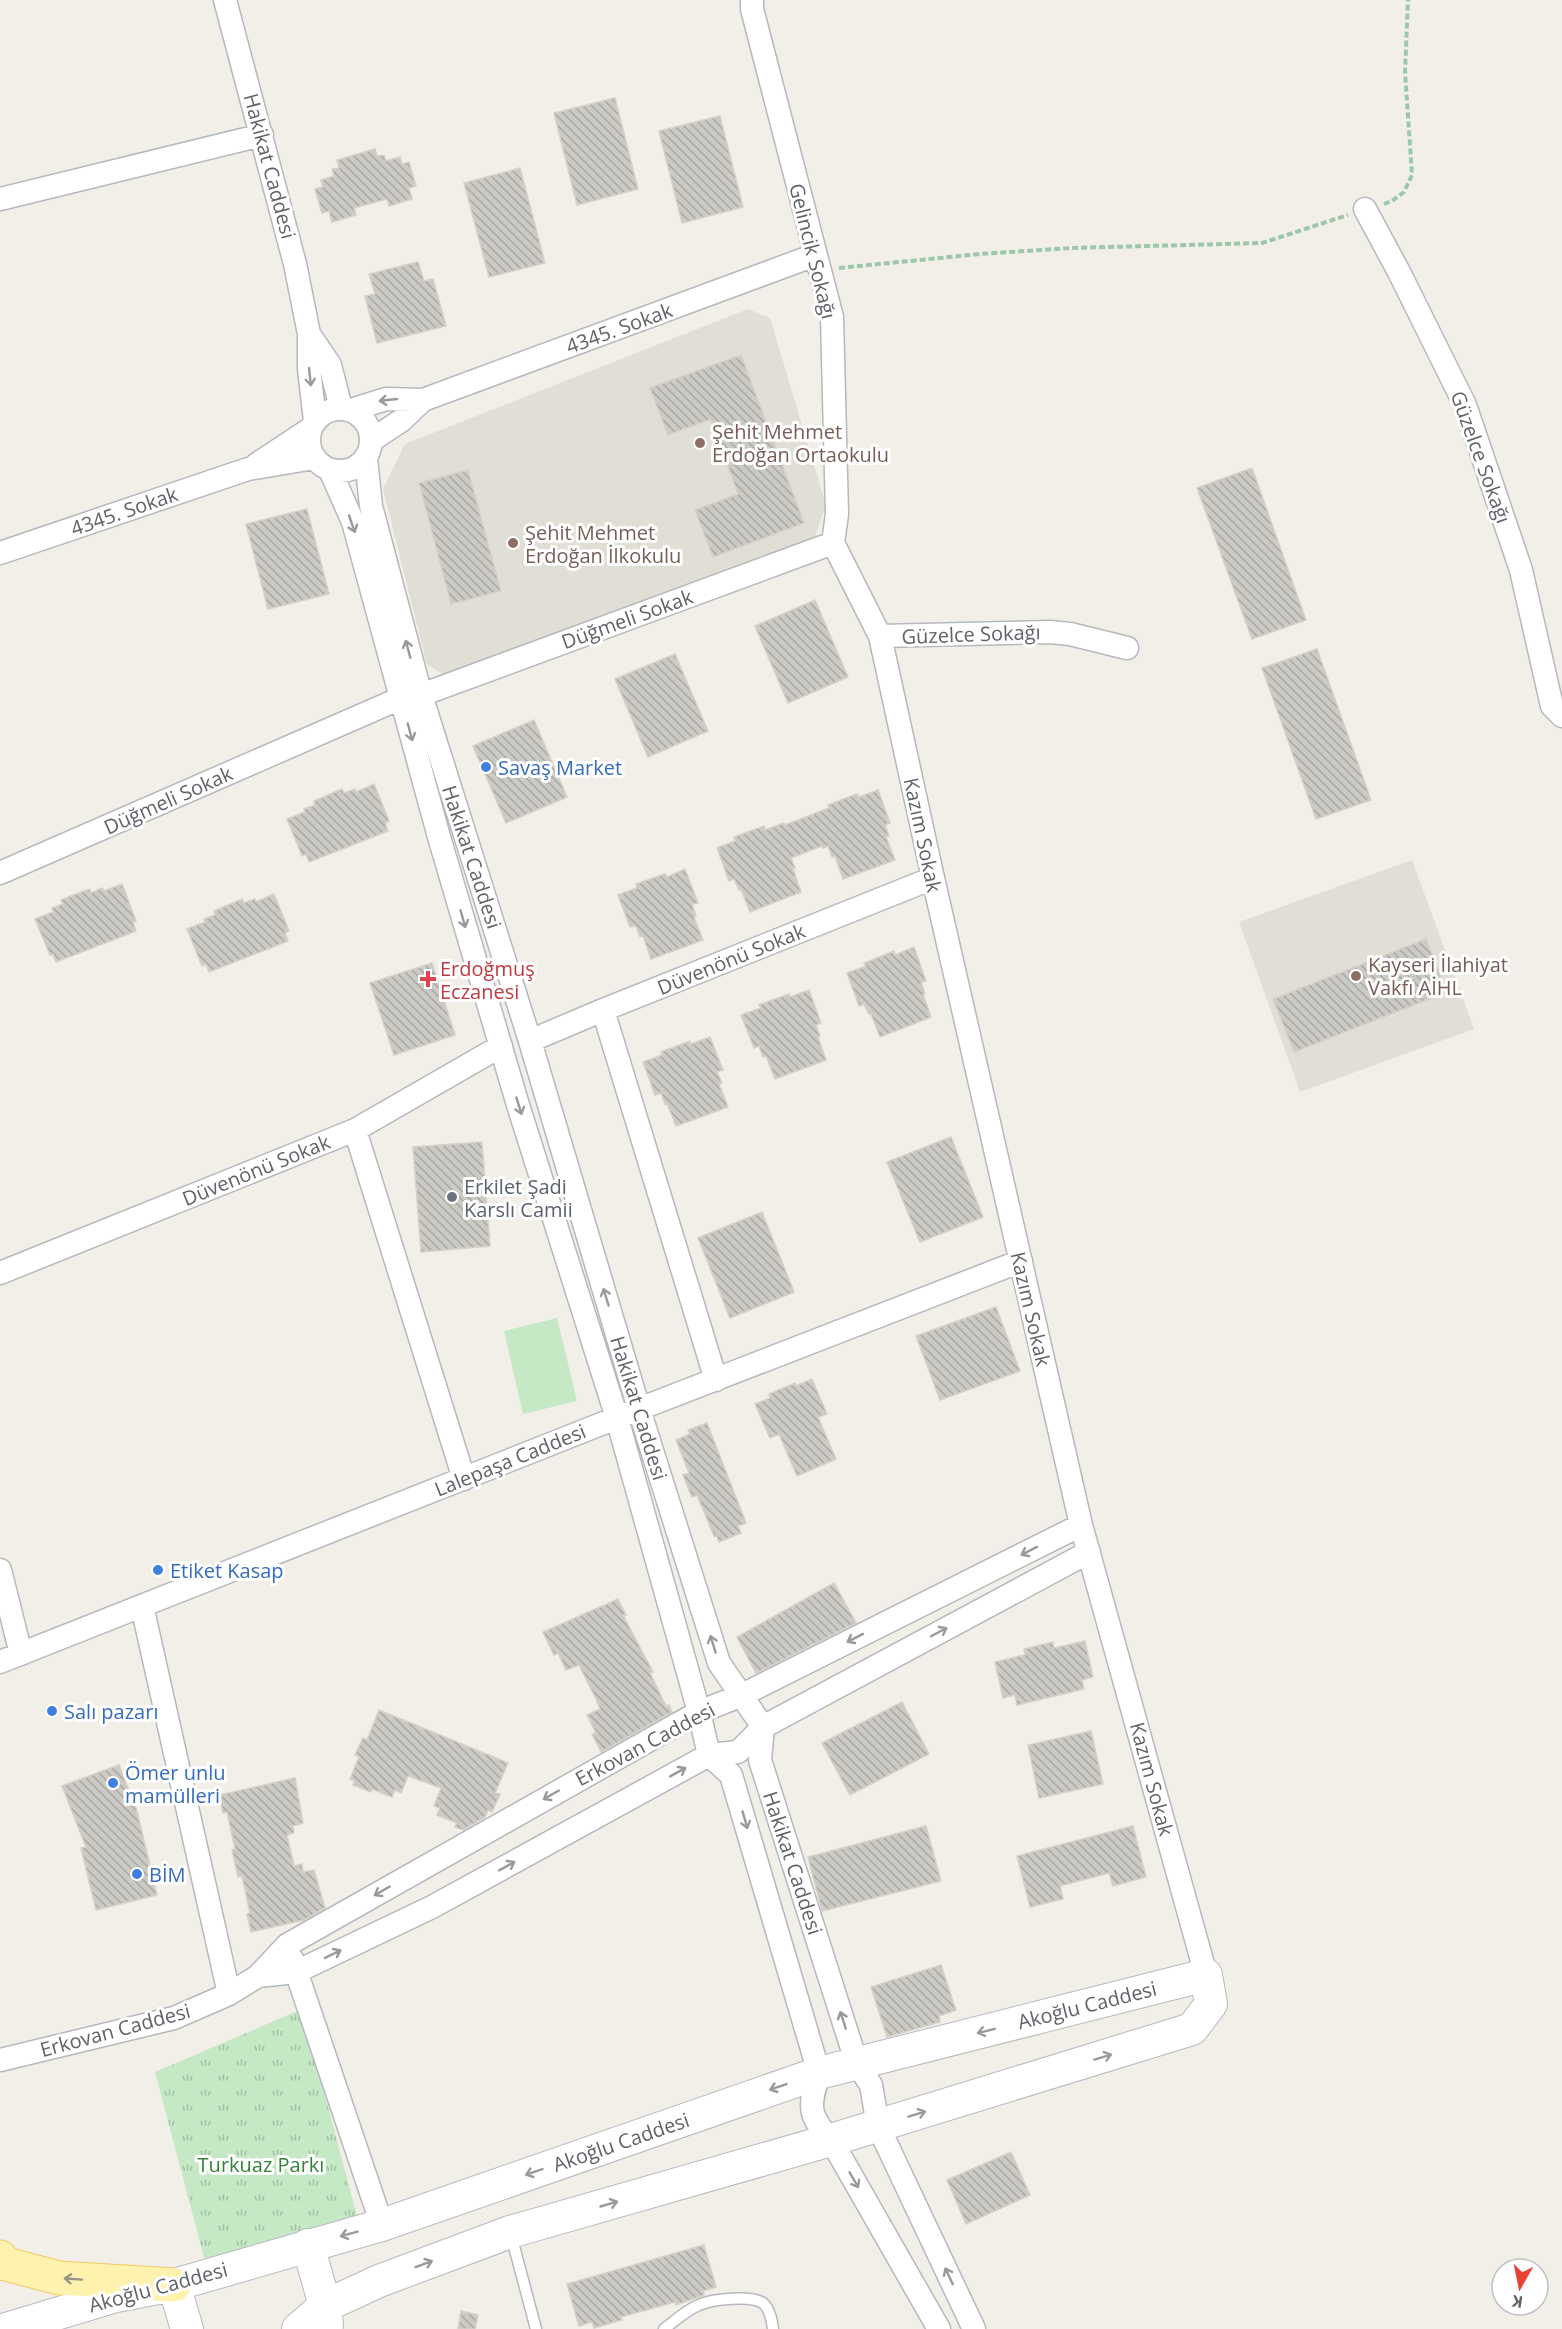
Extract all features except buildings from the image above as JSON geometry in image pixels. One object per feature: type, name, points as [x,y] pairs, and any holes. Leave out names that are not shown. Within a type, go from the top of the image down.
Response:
[{"type":"main road","points":[[0,2257],[6,2264],[59,2278],[174,2285]]},
{"type":"street","name":"Hakikat Caddesi","points":[[225,0],[295,264],[309,334],[313,425]]},
{"type":"street","name":"Gelincik Sokağı","points":[[752,0],[752,9],[831,317],[837,514],[833,543]]},
{"type":"street","points":[[0,199],[262,135]]},
{"type":"street","name":"Güzelce Sokağı","points":[[1365,209],[1466,405],[1521,570],[1552,706],[1562,716]]},
{"type":"street","name":"4345. Sokak","points":[[346,409],[386,399],[423,400],[817,262]]},
{"type":"street","name":"Hakikat Caddesi","points":[[309,334],[330,365],[346,409]]},
{"type":"street","name":"4345. Sokak","points":[[369,450],[423,400]]},
{"type":"street","points":[[331,409],[346,409],[366,422],[369,450],[350,470],[322,464],[310,449],[313,425],[331,409]]},
{"type":"street","name":"4345. Sokak","points":[[248,470],[313,425]]},
{"type":"street","name":"Hakikat Caddesi","points":[[369,450],[371,506],[442,848],[617,1418],[709,1755],[731,1775],[819,2073]]},
{"type":"street","name":"Hakikat Caddesi","points":[[322,464],[353,522],[530,1041],[639,1409],[719,1663],[762,1726],[760,1760],[857,2064],[872,2085],[879,2126],[974,2329]]},
{"type":"street","name":"4345. Sokak","points":[[0,553],[248,470],[322,464]]},
{"type":"street","name":"Güzelce Sokağı","points":[[833,543],[880,636],[1050,632],[1071,634],[1127,648]]},
{"type":"street","name":"Düğmeli Sokak","points":[[0,873],[411,696],[833,543]]},
{"type":"street","name":"Kazım Sokak","points":[[880,636],[1081,1525],[1206,1976]]},
{"type":"street","name":"Düvenönü Sokak","points":[[530,1041],[933,878]]},
{"type":"street","points":[[603,1010],[716,1380]]},
{"type":"street","name":"Düvenönü Sokak","points":[[0,1273],[356,1130],[501,1046]]},
{"type":"street","points":[[356,1130],[464,1479]]},
{"type":"street","name":"Lalepaşa Caddesi","points":[[10,1658],[639,1409],[1021,1261]]},
{"type":"street","name":"Erkovan Caddesi","points":[[0,2060],[174,2018],[229,1994],[258,1976],[287,1945],[699,1712],[740,1696],[1081,1525]]},
{"type":"street","name":"Erkovan Caddesi","points":[[258,1976],[296,1972],[432,1907],[709,1755],[738,1752],[762,1726],[1089,1552]]},
{"type":"street","points":[[0,1570],[10,1658]]},
{"type":"street","points":[[142,1606],[229,1994]]},
{"type":"street","points":[[287,1945],[382,2225]]},
{"type":"street","points":[[298,2329],[326,2317],[379,2281],[510,2232],[879,2126],[1192,2029],[1211,2004],[1206,1976]]},
{"type":"street","name":"Akoğlu Caddesi","points":[[6,2329],[116,2296],[174,2285],[382,2225],[819,2073],[1206,1976]]},
{"type":"street","points":[[819,2073],[810,2101],[816,2124],[831,2140],[939,2329]]},
{"type":"street","points":[[308,2245],[326,2317]]},
{"type":"street","points":[[174,2285],[187,2329]]},
{"type":"lane","points":[[510,2232],[536,2329]]},
{"type":"lane","points":[[664,2329],[699,2304],[725,2299],[751,2299],[764,2304],[770,2314],[773,2329]]},
{"type":"path","points":[[817,262],[1071,248],[1262,243],[1399,197],[1412,176],[1405,72],[1408,0]]},
{"type":"shaded area","points":[[748,309],[770,318],[826,505],[815,537],[443,674],[427,665],[383,489],[405,444]]},
{"type":"shaded area","name":"Kayseri İlahiyat Vakfı AİHL","points":[[1412,860],[1474,1029],[1300,1092],[1239,922]]},
{"type":"green space","points":[[557,1318],[577,1401],[523,1414],[504,1331]]},
{"type":"green space","name":"Turkuaz Parkı","points":[[302,2009],[357,2216],[206,2265],[155,2072]]},
{"type":"place","name":"Şehit Mehmet Erdoğan Ortaokulu","points":[[700,443]]},
{"type":"place","name":"Şehit Mehmet Erdoğan İlkokulu","points":[[513,543]]},
{"type":"place","name":"Savaş Market","points":[[486,767]]},
{"type":"place","name":"Kayseri İlahiyat Vakfı AİHL","points":[[1356,976]]},
{"type":"place","name":"Erdoğmuş Eczanesi","points":[[428,979]]},
{"type":"place","name":"Erkilet Şadi Karslı Camii","points":[[452,1197]]},
{"type":"place","name":"Etiket Kasap","points":[[158,1570]]},
{"type":"place","name":"Salı pazarı","points":[[52,1711]]},
{"type":"place","name":"Ömer unlu mamülleri","points":[[113,1783]]},
{"type":"place","name":"BİM","points":[[137,1874]]}]
